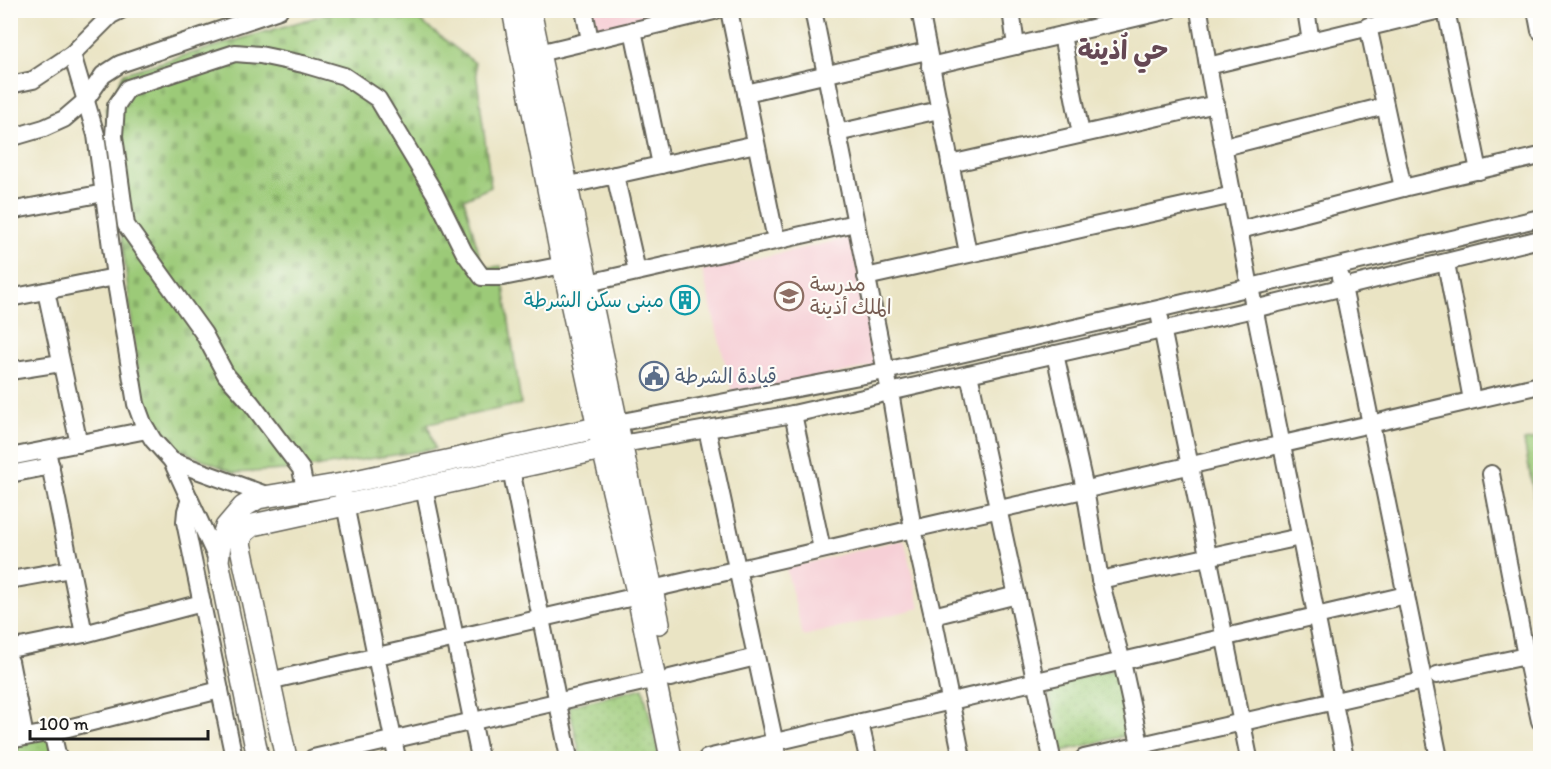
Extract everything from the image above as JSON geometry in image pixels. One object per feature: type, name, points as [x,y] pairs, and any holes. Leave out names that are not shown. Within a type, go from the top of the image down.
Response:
[{"type":"main road","points":[[513,10],[559,187],[588,283],[607,426]]},
{"type":"main road","points":[[531,10],[540,53],[559,187],[563,265],[613,447],[663,679],[686,759]]},
{"type":"main road","points":[[258,759],[218,561],[220,544],[234,530],[243,507],[266,495],[342,484],[607,426]]},
{"type":"main road","points":[[234,530],[613,447]]},
{"type":"main road","points":[[234,530],[240,543],[286,759]]},
{"type":"main road","points":[[663,679],[671,759]]},
{"type":"street","points":[[10,138],[44,128],[64,119],[85,101],[104,75],[120,64],[279,10]]},
{"type":"street","points":[[584,10],[590,40]]},
{"type":"street","points":[[729,10],[776,240]]},
{"type":"street","points":[[813,10],[890,392],[913,529],[962,759]]},
{"type":"street","points":[[920,10],[968,252]]},
{"type":"street","points":[[1011,10],[1016,46]]},
{"type":"street","points":[[746,93],[826,74],[1016,46],[1169,10]]},
{"type":"street","points":[[1199,10],[1254,309],[1344,759]]},
{"type":"street","points":[[1306,10],[1311,42]]},
{"type":"street","points":[[1208,66],[1440,10]]},
{"type":"street","points":[[1446,10],[1479,171]]},
{"type":"street","points":[[1536,10],[1540,31]]},
{"type":"street","points":[[540,53],[714,11]]},
{"type":"street","points":[[10,86],[33,80],[72,54],[114,12]]},
{"type":"street","points":[[1368,26],[1403,188]]},
{"type":"street","points":[[633,30],[662,165]]},
{"type":"street","points":[[1062,35],[1082,134]]},
{"type":"street","points":[[305,489],[301,469],[251,403],[226,375],[204,334],[126,225],[114,136],[116,106],[128,88],[235,53],[303,63],[344,76],[378,99],[434,192],[464,252],[482,277],[503,278],[563,265]]},
{"type":"street","points":[[72,54],[96,135],[115,276],[136,404],[153,440],[172,461],[218,561]]},
{"type":"street","points":[[950,164],[1216,104]]},
{"type":"street","points":[[1224,147],[1385,106]]},
{"type":"street","points":[[837,133],[939,110]]},
{"type":"street","points":[[559,187],[756,144]]},
{"type":"street","points":[[1240,230],[1540,156]]},
{"type":"street","points":[[615,175],[636,271]]},
{"type":"street","points":[[10,211],[104,193]]},
{"type":"street","points":[[866,276],[1233,195]]},
{"type":"street","points":[[607,426],[885,371],[1540,218]]},
{"type":"street","points":[[588,283],[855,223]]},
{"type":"street","points":[[613,447],[793,414],[1254,309],[1540,239]]},
{"type":"street","points":[[1446,263],[1472,400]]},
{"type":"street","points":[[1339,266],[1406,595],[1430,678],[1438,759]]},
{"type":"street","points":[[10,298],[115,276]]},
{"type":"street","points":[[46,291],[78,444]]},
{"type":"street","points":[[1158,309],[1249,759]]},
{"type":"street","points":[[1055,354],[1084,489],[1100,580],[1122,662],[1142,752]]},
{"type":"street","points":[[10,371],[61,363]]},
{"type":"street","points":[[969,374],[1052,759]]},
{"type":"street","points":[[269,681],[540,619],[822,549],[1540,385]]},
{"type":"street","points":[[793,414],[822,549]]},
{"type":"street","points":[[707,429],[776,751]]},
{"type":"street","points":[[10,474],[78,444],[147,430]]},
{"type":"street","points":[[10,457],[49,458]]},
{"type":"street","points":[[49,458],[84,634]]},
{"type":"street","points":[[172,461],[266,495]]},
{"type":"street","points":[[511,469],[569,759]]},
{"type":"street","points":[[1491,474],[1533,652],[1540,721]]},
{"type":"street","points":[[342,484],[344,505],[397,759]]},
{"type":"street","points":[[424,488],[480,759]]},
{"type":"street","points":[[190,500],[185,522],[234,759]]},
{"type":"street","points":[[1100,580],[1300,537]]},
{"type":"street","points":[[10,580],[71,569]]},
{"type":"street","points":[[707,759],[776,751],[860,723],[1406,595]]},
{"type":"street","points":[[933,615],[1017,596]]},
{"type":"street","points":[[10,649],[84,634],[202,603]]},
{"type":"street","points":[[1084,759],[1142,752],[1242,722],[1533,652]]},
{"type":"street","points":[[313,759],[756,657]]},
{"type":"street","points":[[10,661],[18,739],[220,690]]},
{"type":"street","points":[[860,723],[868,759]]},
{"type":"street","points":[[52,732],[58,759]]},
{"type":"shaded area","points":[[593,10],[689,11],[598,31]]},
{"type":"shaded area","name":"مدرسة الملك أذينة","points":[[858,236],[883,364],[733,396],[702,270]]},
{"type":"shaded area","points":[[904,539],[920,608],[803,636],[786,568]]},
{"type":"green space","points":[[337,11],[407,11],[475,63],[491,187],[464,199],[483,268],[501,266],[521,404],[428,424],[435,449],[301,469],[234,473],[165,443],[142,405],[106,109],[124,73]]},
{"type":"green space","points":[[1540,438],[1540,529],[1524,441]]},
{"type":"green space","points":[[1118,668],[1133,734],[1062,751],[1047,685]]},
{"type":"green space","points":[[643,688],[659,755],[642,758],[581,758],[569,706]]},
{"type":"green space","points":[[52,732],[58,758],[11,758],[11,740]]},
{"type":"place","name":"مدرسة الملك أذينة","points":[[789,296]]},
{"type":"place","name":"مبنى سكن الشرطة","points":[[685,300]]},
{"type":"place","name":"قيادة الشرطة","points":[[654,376]]},
{"type":"district","name":"حي اُذينة","points":[[1123,50]]}]
